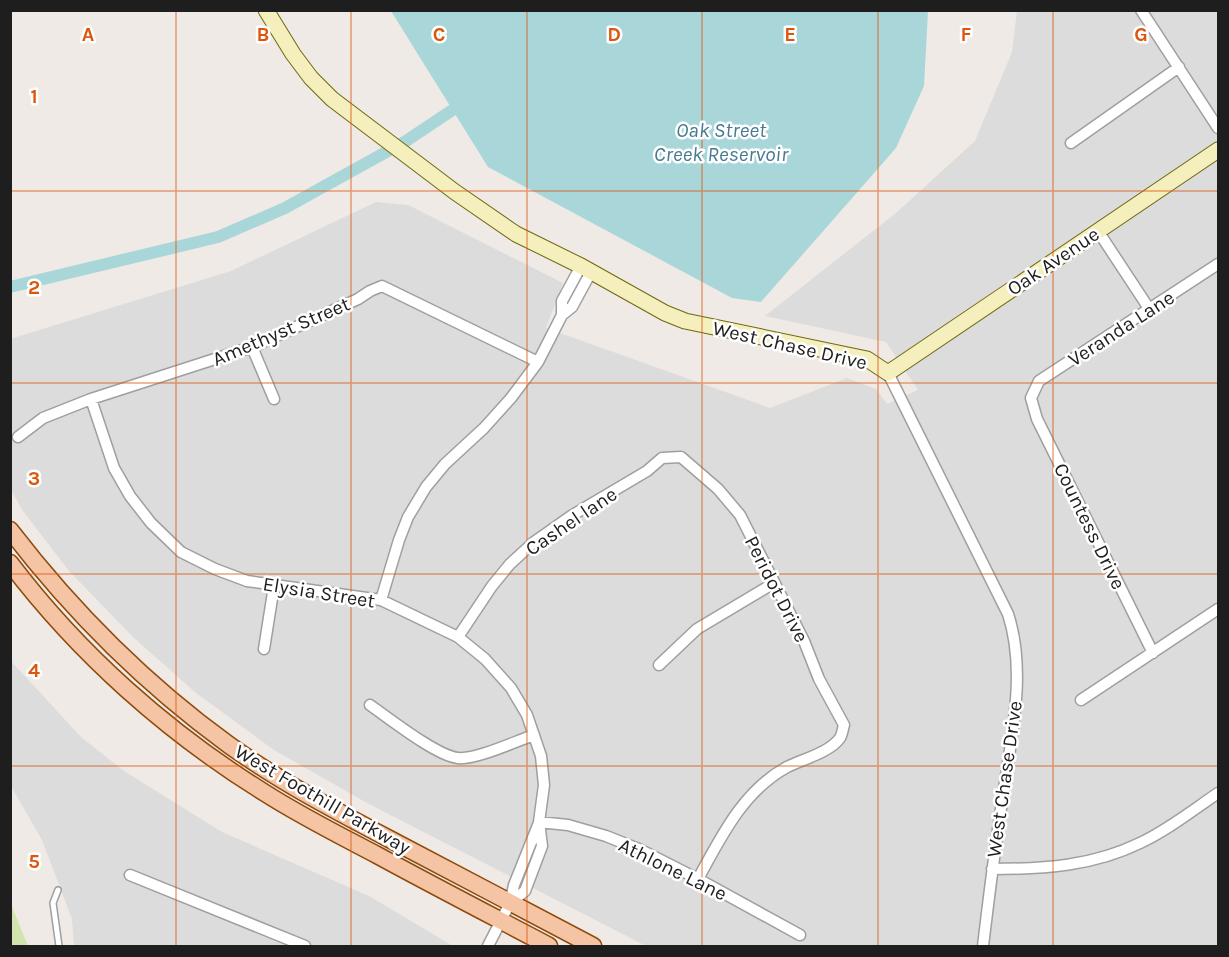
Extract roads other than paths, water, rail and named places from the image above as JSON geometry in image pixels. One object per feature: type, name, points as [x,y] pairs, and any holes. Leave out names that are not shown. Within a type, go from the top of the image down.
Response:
[{"type":"main road","name":"West Foothill Parkway","points":[[10,530],[66,599],[118,653],[179,707],[231,746],[323,804],[593,946]]},
{"type":"main road","name":"West Foothill Parkway","points":[[10,563],[83,647],[126,689],[219,762],[265,793],[314,821],[549,946]]},
{"type":"street","name":"West Chase Drive","points":[[266,10],[293,54],[311,78],[332,99],[455,192],[516,234],[586,269],[665,313],[686,321],[867,359],[888,373],[1008,614],[1016,635],[1018,659],[1013,725],[983,946]]},
{"type":"street","points":[[1141,10],[1218,128]]},
{"type":"street","points":[[1071,143],[1179,67]]},
{"type":"street","name":"Oak Avenue","points":[[888,373],[1218,150]]},
{"type":"street","points":[[1098,231],[1150,310]]},
{"type":"street","name":"Veranda Lane","points":[[1031,398],[1039,381],[1218,264]]},
{"type":"street","points":[[381,600],[408,517],[426,487],[445,464],[512,398],[538,362],[562,315],[572,307],[586,269]]},
{"type":"street","name":"Amethyst Street","points":[[18,437],[43,418],[91,399],[252,347],[382,286],[538,362]]},
{"type":"street","points":[[252,347],[274,399]]},
{"type":"street","name":"Countess Drive","points":[[1031,398],[1037,419],[1153,653]]},
{"type":"street","name":"Elysia Street","points":[[91,399],[114,468],[130,496],[151,523],[181,552],[215,569],[247,581],[381,600],[458,637],[485,659],[511,688],[526,715],[542,756],[540,822],[542,846],[525,891],[510,903],[488,946]]},
{"type":"street","name":"Peridot Drive","points":[[681,457],[718,489],[740,515],[844,725],[840,738],[827,748],[785,768],[745,801],[729,824],[698,879]]},
{"type":"street","name":"Cashel lane","points":[[458,637],[492,586],[510,564],[534,542],[571,516],[647,471],[662,458],[681,457]]},
{"type":"street","points":[[659,665],[697,629],[774,583]]},
{"type":"street","points":[[264,649],[274,586]]},
{"type":"street","points":[[1081,700],[1218,609]]},
{"type":"street","points":[[370,705],[444,755],[459,758],[471,757],[534,735]]},
{"type":"street","points":[[992,870],[1060,867],[1105,857],[1141,843],[1218,793]]},
{"type":"street","name":"Athlone Lane","points":[[540,822],[568,825],[606,836],[641,850],[800,934]]},
{"type":"street","points":[[130,874],[305,946]]},
{"type":"lane","points":[[58,890],[53,903],[59,946]]},
{"type":"water","name":"Oak Street Creek Reservoir","points":[[391,11],[928,11],[924,86],[896,148],[761,302],[732,298],[488,167]]},
{"type":"waterway","points":[[10,287],[218,237],[285,208],[406,141],[466,101]]}]
